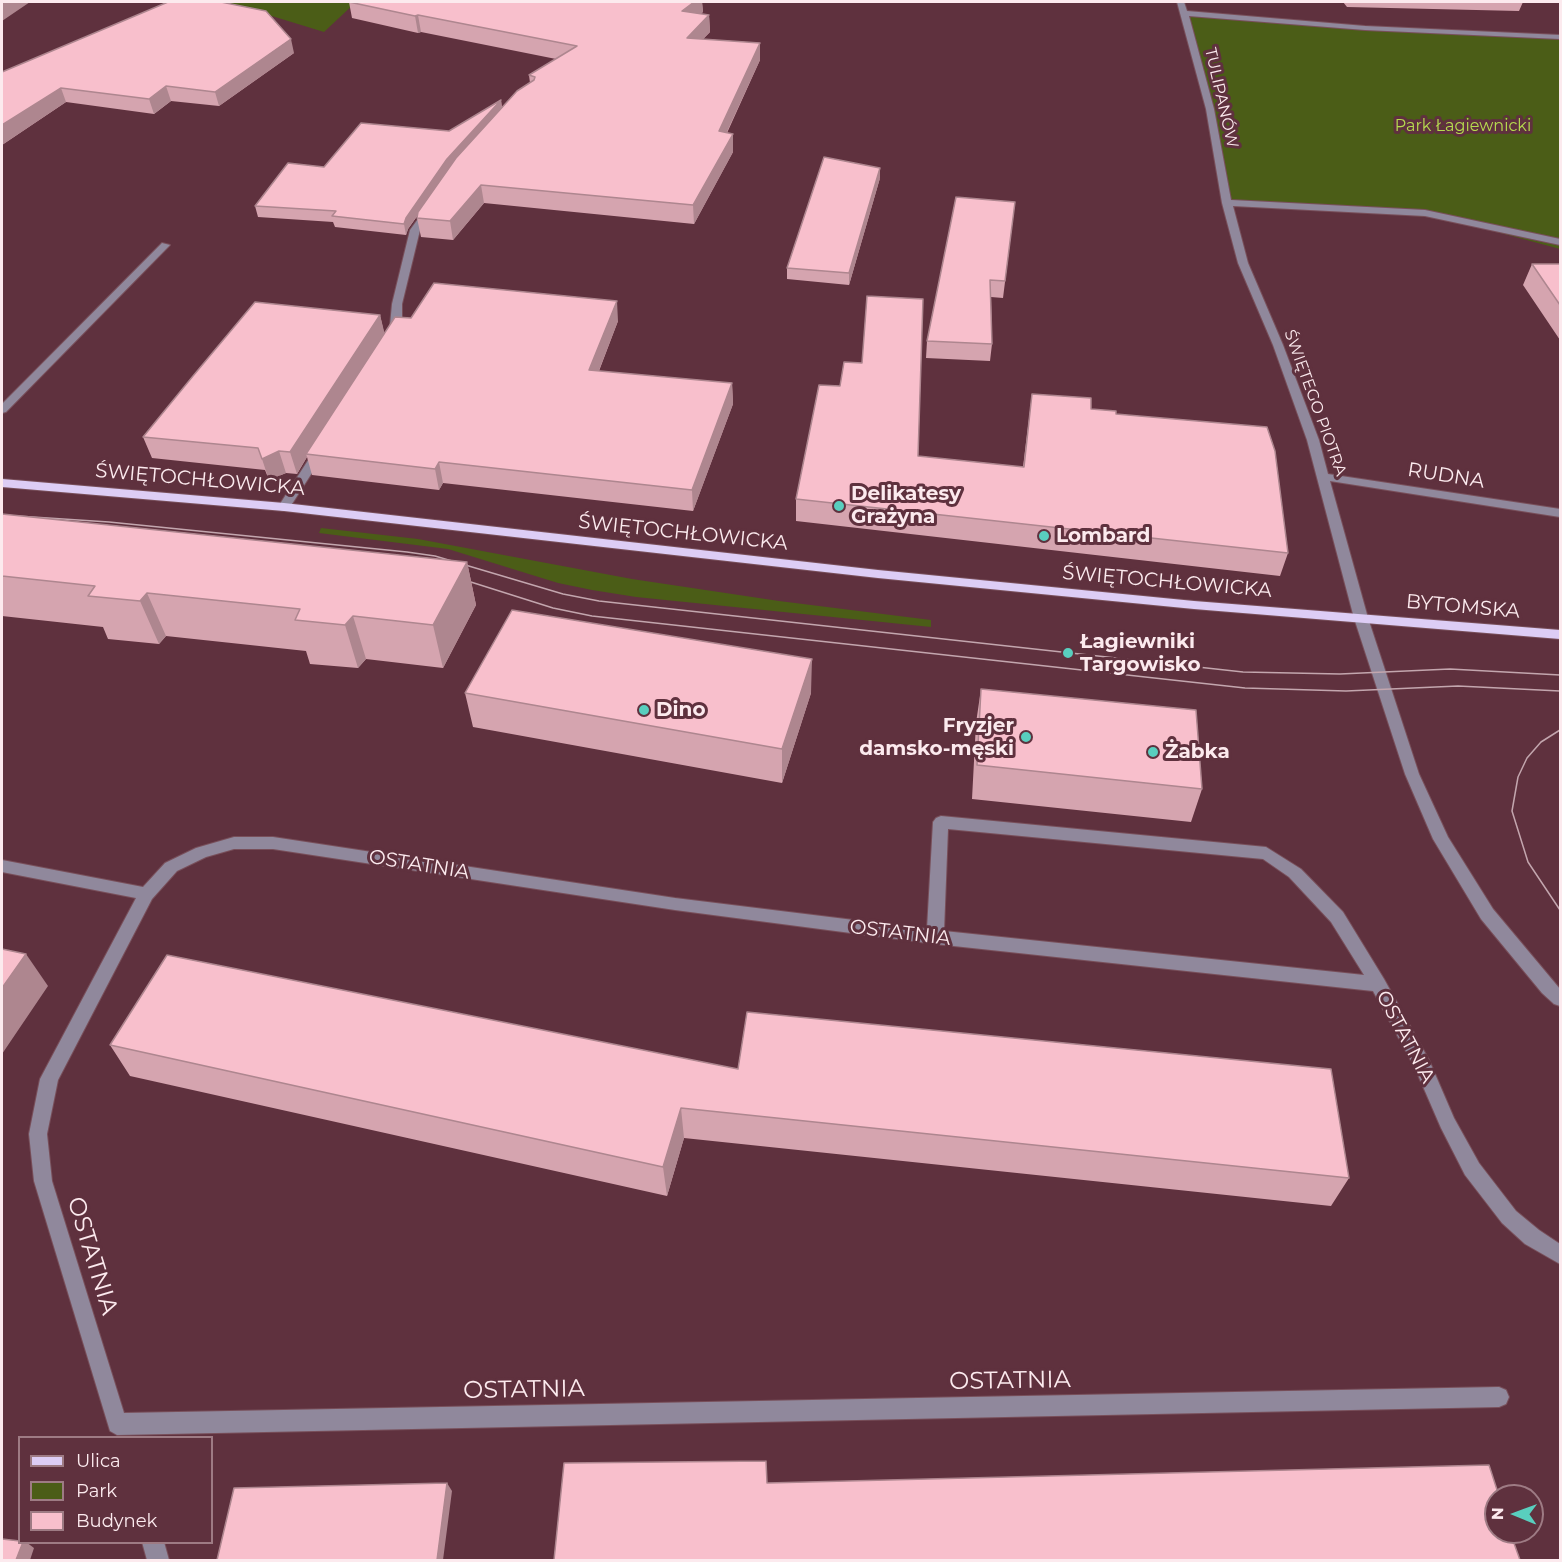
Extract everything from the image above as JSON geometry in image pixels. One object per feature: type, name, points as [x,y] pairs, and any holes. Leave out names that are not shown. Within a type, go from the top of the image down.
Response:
[{"type":"main road","name":"ŚWIĘTOCHŁOWICKA","points":[[2,483],[285,507],[878,574],[1182,604],[1362,618]]},
{"type":"main road","name":"BYTOMSKA","points":[[1362,618],[1560,635]]},
{"type":"street","name":"TULIPANÓW","points":[[1181,2],[1210,109],[1227,203]]},
{"type":"street","points":[[1184,13],[1365,28],[1560,37]]},
{"type":"street","points":[[384,348],[397,328],[397,304],[415,230],[434,202]]},
{"type":"street","points":[[1227,203],[1425,213],[1560,242]]},
{"type":"street","name":"ŚWIĘTEGO PIOTRA","points":[[1227,203],[1243,263],[1278,345],[1313,440],[1362,618]]},
{"type":"street","points":[[2,410],[165,245]]},
{"type":"street","points":[[285,507],[328,438]]},
{"type":"street","name":"RUDNA","points":[[1324,477],[1560,513]]},
{"type":"street","points":[[1362,618],[1412,774],[1441,839],[1486,914],[1548,988],[1560,999]]},
{"type":"street","points":[[935,938],[941,822],[1266,853],[1295,873],[1337,917],[1378,984]]},
{"type":"street","name":"OSTATNIA","points":[[1499,1396],[119,1431],[43,1181],[38,1134],[49,1079],[146,894],[171,867],[202,852],[234,843],[273,843],[675,904],[935,938],[1378,984],[1423,1065],[1447,1122],[1472,1169],[1509,1217],[1532,1237],[1560,1255]]},
{"type":"street","points":[[2,866],[146,894]]},
{"type":"street","points":[[154,1544],[158,1560]]},
{"type":"green space","points":[[226,2],[356,2],[324,32]]},
{"type":"green space","name":"Park Łagiewnicki","points":[[1184,13],[1365,28],[1560,37],[1560,249],[1445,218],[1227,203]]},
{"type":"green space","points":[[321,528],[418,539],[632,579],[779,601],[931,620],[931,627],[636,597],[592,590],[558,583],[448,549],[319,533]]},
{"type":"building","points":[[168,2],[221,2],[266,11],[291,39],[215,92],[166,86],[149,99],[61,88],[2,125],[2,72]]},
{"type":"building","points":[[349,2],[694,2],[682,11],[709,15],[687,38],[760,43],[719,131],[733,134],[693,205],[481,185],[450,221],[417,218],[418,212],[456,158],[517,91],[534,80],[535,77],[529,75],[577,46]]},
{"type":"building","points":[[501,100],[447,159],[404,224],[332,216],[336,211],[255,206],[288,163],[324,167],[361,123],[449,131]]},
{"type":"building","points":[[824,157],[880,168],[849,273],[787,268]]},
{"type":"building","points":[[956,197],[1015,202],[1005,281],[990,280],[992,344],[927,341]]},
{"type":"building","points":[[1532,264],[1560,264],[1560,305]]},
{"type":"building","points":[[434,283],[617,301],[589,370],[732,383],[692,490],[439,462],[435,469],[306,454],[395,317],[411,318]]},
{"type":"building","points":[[867,296],[923,299],[918,456],[1024,467],[1032,394],[1091,398],[1091,409],[1116,411],[1116,414],[1267,427],[1275,451],[1288,553],[796,499],[819,385],[840,386],[844,362],[862,363]]},
{"type":"building","points":[[255,302],[380,315],[290,452],[279,451],[262,459],[258,448],[143,437],[193,376]]},
{"type":"building","points":[[2,514],[467,562],[433,625],[353,616],[345,625],[295,620],[300,609],[147,593],[140,601],[88,596],[95,586],[2,576]]},
{"type":"building","points":[[512,610],[812,659],[782,749],[465,693]]},
{"type":"building","points":[[981,689],[1196,710],[1202,789],[977,765]]},
{"type":"building","points":[[2,949],[26,954],[2,988]]},
{"type":"building","points":[[167,955],[738,1069],[747,1012],[1331,1069],[1349,1178],[681,1108],[663,1167],[110,1045]]},
{"type":"building","points":[[766,1461],[767,1483],[1489,1465],[1495,1484],[1484,1484],[1484,1544],[1514,1544],[1520,1560],[554,1560],[564,1463]]},
{"type":"building","points":[[447,1483],[437,1560],[217,1560],[234,1488]]},
{"type":"building","points":[[2,1539],[18,1541],[18,1544],[22,1544],[16,1560],[2,1560]]},
{"type":"tram line","points":[[2,515],[109,522],[407,552],[435,556],[563,594],[599,601],[1243,672],[1340,674],[1450,669],[1560,675]]},
{"type":"tram line","points":[[455,577],[553,608],[592,616],[1245,688],[1346,691],[1458,686],[1560,691]]},
{"type":"tram line","points":[[1560,730],[1541,742],[1527,758],[1518,777],[1512,811],[1528,862],[1560,910]]},
{"type":"place","name":"Delikatesy Grażyna","points":[[839,506]]},
{"type":"place","name":"Lombard","points":[[1044,536]]},
{"type":"place","name":"Łagiewniki Targowisko","points":[[1068,653]]},
{"type":"place","name":"Dino","points":[[644,710]]},
{"type":"place","name":"Fryzjer damsko-męski","points":[[1026,737]]},
{"type":"place","name":"Żabka","points":[[1153,752]]}]
